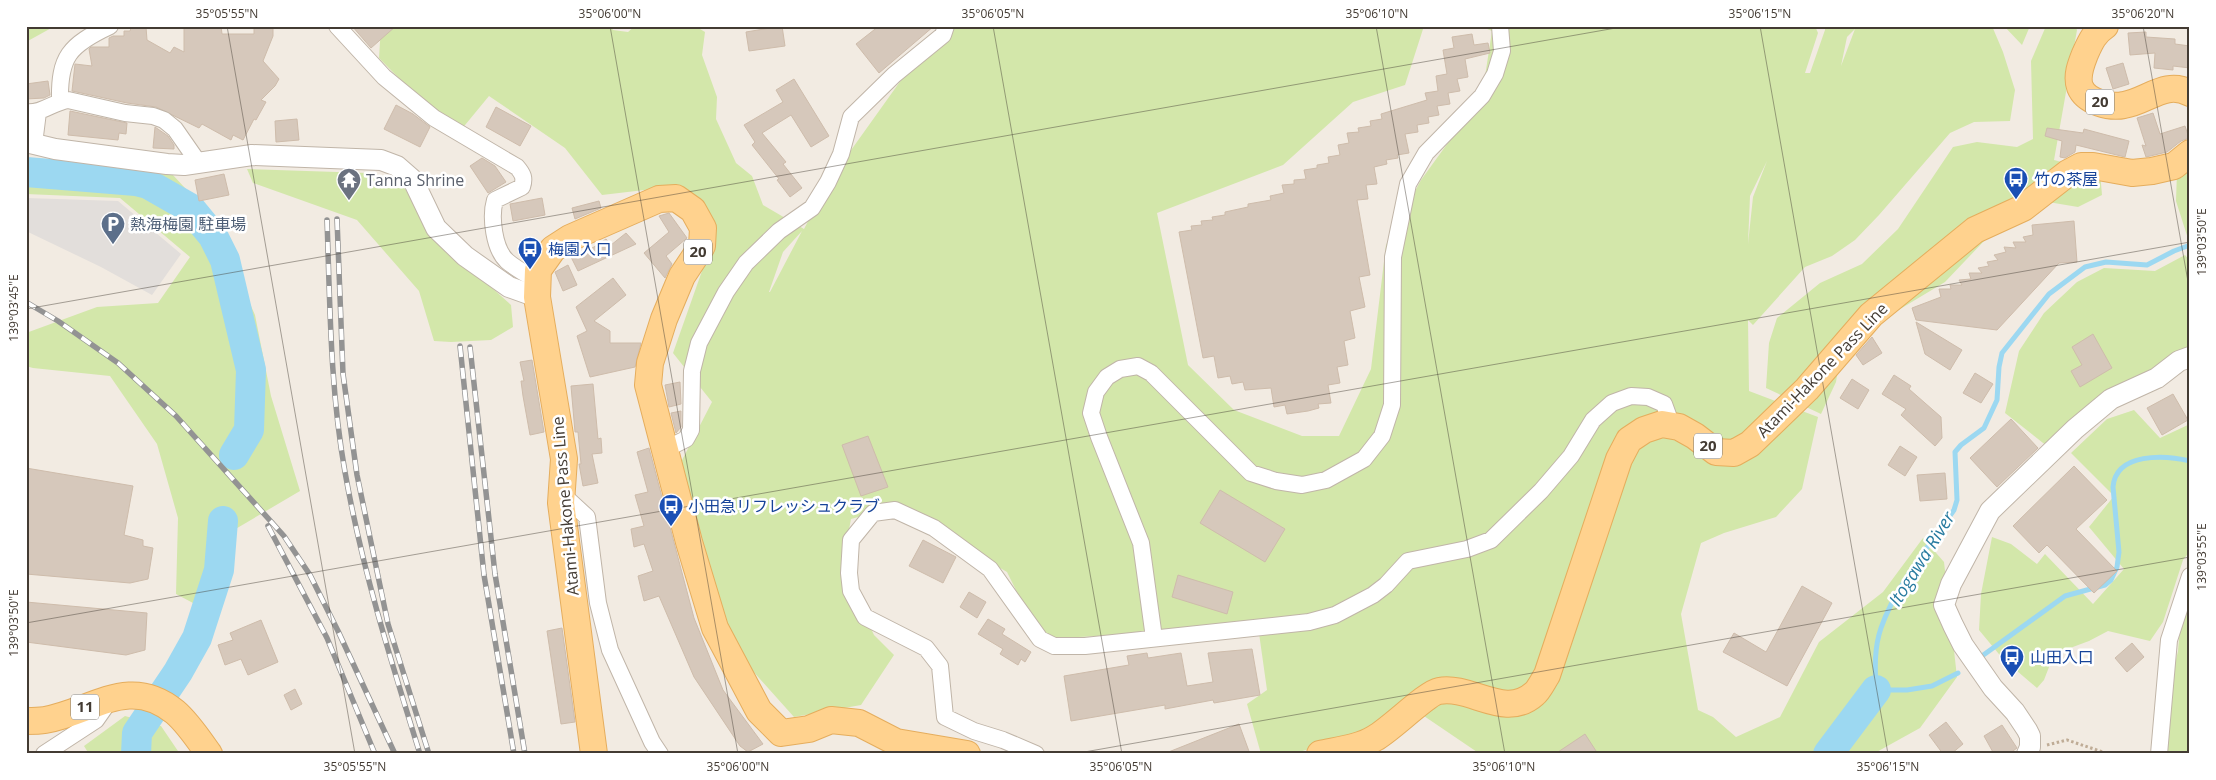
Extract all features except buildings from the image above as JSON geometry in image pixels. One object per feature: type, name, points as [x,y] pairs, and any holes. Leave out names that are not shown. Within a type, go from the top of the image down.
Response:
[{"type":"main road","name":"20","points":[[2105,26],[2092,38],[2079,69],[2080,88],[2090,98],[2106,105],[2124,105],[2161,91],[2180,88],[2190,93]]},
{"type":"main road","name":"Atami-Hakone Pass Line","points":[[1320,754],[1349,748],[1375,739],[1437,691],[1456,689],[1498,704],[1516,704],[1534,694],[1547,675],[1619,459],[1629,440],[1644,430],[1662,424],[1679,427],[1695,436],[1716,452],[1734,453],[1750,444],[1807,389],[1871,316],[1975,230],[2023,208],[2068,173],[2081,166],[2093,166],[2132,173],[2152,171],[2174,166],[2190,153]]},
{"type":"main road","name":"Atami-Hakone Pass Line","points":[[594,754],[561,503],[564,459],[537,289],[538,270],[553,249],[570,238],[659,199],[676,198],[693,210],[703,228],[702,246],[682,276],[664,320],[650,363],[648,384],[689,542],[715,628],[759,711],[781,732],[809,730],[831,720],[859,723],[896,742],[967,754]]},
{"type":"main road","name":"11","points":[[26,721],[46,720],[111,698],[132,694],[145,696],[175,712],[209,754]]},
{"type":"street","points":[[60,101],[59,79],[63,63],[75,48],[92,34],[110,26]]},
{"type":"street","points":[[337,26],[384,77],[434,118],[517,167],[523,173],[524,181],[522,187],[495,200],[492,210],[493,226],[505,260],[537,289]]},
{"type":"street","points":[[666,449],[686,439],[691,430],[692,371],[699,343],[736,278],[746,263],[780,231],[812,208],[828,182],[841,154],[851,117],[894,75],[943,35],[946,26]]},
{"type":"street","points":[[1154,638],[1141,542],[1091,413],[1096,392],[1107,377],[1120,369],[1138,366],[1150,373],[1250,473],[1276,481],[1302,485],[1326,480],[1364,459],[1382,436],[1392,405],[1393,257],[1408,184],[1426,153],[1482,96],[1496,74],[1502,51],[1500,26]]},
{"type":"street","points":[[198,162],[175,129],[164,120],[153,116],[125,113],[68,100],[60,101],[32,112],[30,143],[55,149],[167,164],[198,162],[252,155],[381,160],[397,166],[413,180],[436,228],[465,256],[509,287],[537,289]]},
{"type":"street","points":[[2028,750],[2030,736],[2027,730],[2015,712],[1993,688],[1963,645],[1953,625],[1944,605],[1951,584],[1990,511],[2068,435],[2111,399],[2157,378],[2179,361],[2190,356]]},
{"type":"street","points":[[1036,754],[1003,740],[974,731],[945,717],[940,666],[926,648],[865,618],[851,591],[849,573],[851,540],[873,513],[895,510],[934,528],[971,553],[990,569],[1040,640],[1054,646],[1085,646],[1309,622],[1335,615],[1372,595],[1386,585],[1408,561],[1467,549],[1491,540],[1541,492],[1571,456],[1593,420],[1612,403],[1631,396],[1648,397],[1664,404],[1672,426]]},
{"type":"street","points":[[562,494],[587,517],[598,603],[610,650],[652,742],[660,754]]},
{"type":"street","points":[[2159,754],[2169,640],[2190,576]]},
{"type":"street","points":[[44,754],[96,720],[111,698]]},
{"type":"path","points":[[2028,750],[2067,740],[2109,754]]},
{"type":"green space","points":[[26,26],[55,26],[26,42]]},
{"type":"green space","points":[[381,26],[610,26],[613,30],[628,32],[635,26],[695,26],[705,32],[702,55],[717,97],[716,119],[736,163],[752,176],[763,205],[804,229],[829,181],[924,48],[955,26],[1424,26],[1405,85],[1353,102],[1283,165],[1157,213],[1188,365],[1234,410],[1302,436],[1339,436],[1371,369],[1386,245],[1421,180],[1482,96],[1492,31],[1480,26],[1815,26],[1818,33],[1805,73],[1810,73],[1825,26],[1992,26],[2003,52],[2015,90],[2010,121],[1974,122],[1950,133],[1855,240],[1832,256],[1805,267],[1753,325],[1748,320],[1749,391],[1818,417],[1802,489],[1776,517],[1724,533],[1701,543],[1681,614],[1698,710],[1713,717],[1736,737],[1780,717],[1819,642],[1883,592],[1923,538],[1944,562],[1957,677],[1920,728],[1873,754],[1480,754],[1421,714],[1293,754],[1261,754],[1247,704],[1267,690],[1257,619],[1230,624],[1122,635],[1040,639],[1007,572],[895,507],[851,519],[842,567],[874,635],[894,655],[861,705],[794,717],[734,650],[679,466],[712,402],[673,353],[708,254],[688,206],[653,189],[602,195],[565,148],[489,96],[456,136],[379,58]],"holes":[[[1855,29],[1841,66],[1847,37]],[[1767,161],[1753,197],[1748,244],[1750,196]],[[802,231],[769,292],[783,252]]]},
{"type":"green space","points":[[2004,26],[2030,26],[2022,45]]},
{"type":"green space","points":[[2046,26],[2075,26],[2077,30],[2054,160],[2100,172],[2102,195],[2078,207],[2042,201],[1985,240],[1945,282],[1842,344],[1836,382],[1821,414],[1766,388],[1769,343],[1777,318],[1820,283],[1862,264],[1898,229],[1953,147],[1977,142],[2017,147],[2033,139],[2031,61]]},
{"type":"green space","points":[[26,160],[172,174],[211,216],[255,315],[271,396],[300,491],[227,534],[193,603],[176,594],[178,518],[157,444],[110,376],[26,366],[26,333],[97,307],[158,303],[190,257],[120,198],[26,194]]},
{"type":"green space","points":[[2190,160],[2190,245],[2176,201],[2177,172]]},
{"type":"green space","points":[[247,169],[367,173],[390,177],[406,190],[432,234],[511,305],[513,327],[491,340],[434,341],[419,291],[357,220],[253,183]]},
{"type":"green space","points":[[2185,255],[2190,261],[2190,346],[2176,363],[2143,374],[2057,454],[2005,413],[2019,351],[2044,313],[2077,282],[2104,268],[2155,271]]},
{"type":"green space","points":[[2134,410],[2160,438],[2190,424],[2190,551],[2183,560],[2163,622],[2150,641],[2108,631],[2089,641],[2054,654],[2044,680],[2037,688],[2003,659],[1979,630],[1981,594],[1992,537],[2011,544],[2037,564],[2045,554],[2093,604],[2124,569],[2089,527],[2114,496],[2071,453],[2107,419]]},
{"type":"green space","points":[[2190,601],[2190,754],[2168,754],[2162,723],[2178,651],[2181,614]]},
{"type":"green space","points":[[125,716],[161,726],[180,754],[89,754],[84,746]]},
{"type":"shaded area","name":"熱海梅園 駐車場","points":[[26,198],[118,201],[181,254],[152,295],[101,267],[26,231]]},
{"type":"waterway","points":[[26,172],[136,181],[148,184],[190,208],[213,236],[225,260],[251,370],[249,430],[234,455]]},
{"type":"waterway","name":"Itogawa River","points":[[1958,673],[1932,686],[1907,690],[1876,690],[1875,666],[1877,643],[1881,628],[1895,597],[1913,567],[1954,510],[1957,500],[1955,452],[1961,445],[1984,428],[1997,400],[1999,367],[2002,353],[2049,294],[2085,267],[2106,262],[2147,265],[2190,245]]},
{"type":"waterway","points":[[1982,656],[2065,596],[2105,585],[2111,580],[2117,567],[2119,552],[2113,487],[2116,476],[2123,467],[2132,462],[2155,457],[2190,461]]},
{"type":"waterway","points":[[136,754],[137,733],[178,672],[197,638],[219,570],[223,521]]},
{"type":"waterway","name":"Itogawa River","points":[[1828,754],[1876,690]]},
{"type":"railway","points":[[337,219],[343,374],[357,475],[388,624],[429,754]]},
{"type":"railway","points":[[327,220],[330,315],[336,409],[345,472],[369,579],[420,754]]},
{"type":"railway","points":[[26,302],[58,321],[118,363],[176,416],[284,536],[310,575],[395,754]]},
{"type":"railway","points":[[460,346],[484,575],[514,754]]},
{"type":"railway","points":[[470,347],[495,574],[525,754]]},
{"type":"railway","points":[[268,526],[327,638],[375,754]]},
{"type":"place","name":"竹の茶屋","points":[[2016,200]]},
{"type":"place","name":"Tanna Shrine","points":[[349,201]]},
{"type":"place","name":"熱海梅園 駐車場","points":[[113,245]]},
{"type":"place","name":"梅園入口","points":[[530,270]]},
{"type":"place","name":"小田急リフレッシュクラブ","points":[[671,527]]},
{"type":"place","name":"山田入口","points":[[2012,678]]}]
